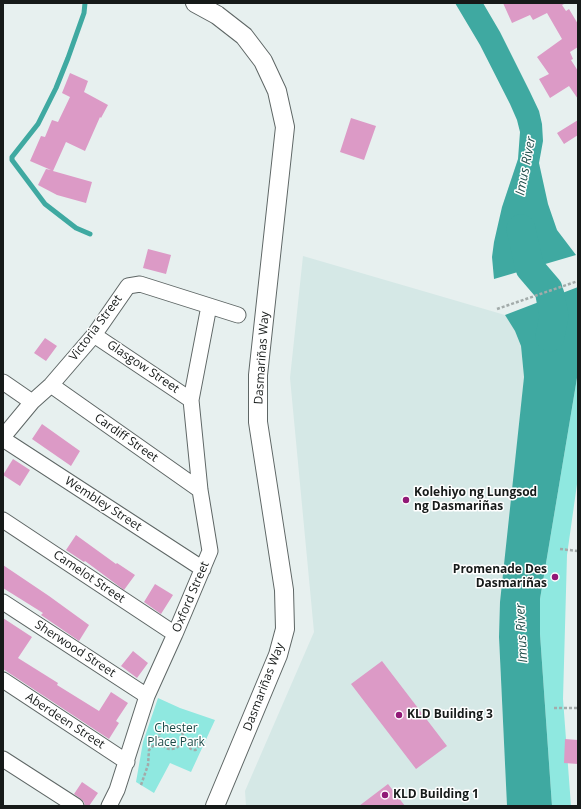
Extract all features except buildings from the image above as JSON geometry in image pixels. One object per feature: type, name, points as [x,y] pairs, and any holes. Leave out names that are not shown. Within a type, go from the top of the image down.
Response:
[{"type":"street","name":"Dasmariñas Way","points":[[195,3],[217,16],[244,36],[263,61],[277,91],[285,127],[258,375],[258,422],[284,590],[285,629],[278,655],[215,806]]},
{"type":"street","name":"Victoria Street","points":[[3,438],[32,402],[51,385],[94,335],[128,286],[140,284],[238,315]]},
{"type":"street","name":"Oxford Street","points":[[108,806],[117,790],[127,762],[147,696],[210,552],[200,490],[191,400],[210,306]]},
{"type":"street","name":"Glasgow Street","points":[[94,335],[191,400]]},
{"type":"street","points":[[3,382],[32,402]]},
{"type":"street","name":"Cardiff Street","points":[[51,385],[200,490]]},
{"type":"street","name":"Wembley Street","points":[[3,438],[203,569]]},
{"type":"street","name":"Camelot Street","points":[[3,520],[175,634]]},
{"type":"street","name":"Sherwood Street","points":[[3,602],[147,696]]},
{"type":"street","name":"Aberdeen Street","points":[[3,680],[127,762]]},
{"type":"street","points":[[3,759],[76,806]]},
{"type":"path","points":[[497,309],[578,281]]},
{"type":"path","points":[[560,549],[578,551]]},
{"type":"path","points":[[554,708],[578,708]]},
{"type":"path","points":[[141,785],[148,765],[149,750],[159,740],[162,729],[170,725],[175,726],[179,728],[183,736],[182,741],[177,748],[173,749],[164,747],[159,740]]},
{"type":"path","points":[[182,741],[190,743]]},
{"type":"shaded area","name":"Kolehiyo ng Lungsod ng Dasmariñas","points":[[303,256],[505,315],[515,331],[521,346],[524,377],[499,637],[507,806],[246,806],[245,791],[314,632],[290,378]]},
{"type":"green space","name":"Promenade Des Dasmariñas","points":[[578,372],[578,477],[567,555],[563,699],[571,806],[552,806],[540,634],[540,599]]},
{"type":"green space","name":"Chester Place Park","points":[[158,698],[180,708],[215,720],[191,772],[170,763],[154,793],[136,782],[143,742]]},
{"type":"water","points":[[455,3],[483,3],[500,32],[530,92],[539,111],[542,124],[543,141],[539,163],[548,204],[557,230],[576,255],[494,279],[492,257],[494,242],[502,207],[518,159],[520,132],[517,120],[510,104],[480,45]]},
{"type":"water","points":[[578,287],[578,372],[540,599],[540,634],[552,806],[507,806],[499,637],[500,602],[524,377],[521,346],[515,331],[505,315]]},
{"type":"waterway","points":[[85,3],[84,13],[56,88],[38,124],[12,157],[12,160],[45,204],[76,228],[90,234]]},
{"type":"waterway","name":"Imus River","points":[[521,229],[530,268],[548,289]]},
{"type":"waterway","name":"Imus River","points":[[550,295],[554,316],[550,337]]},
{"type":"place","name":"Kolehiyo ng Lungsod ng Dasmariñas","points":[[406,500]]},
{"type":"place","name":"Promenade Des Dasmariñas","points":[[555,577]]},
{"type":"place","name":"KLD Building 3","points":[[399,715]]},
{"type":"place","name":"KLD Building 1","points":[[385,795]]}]
